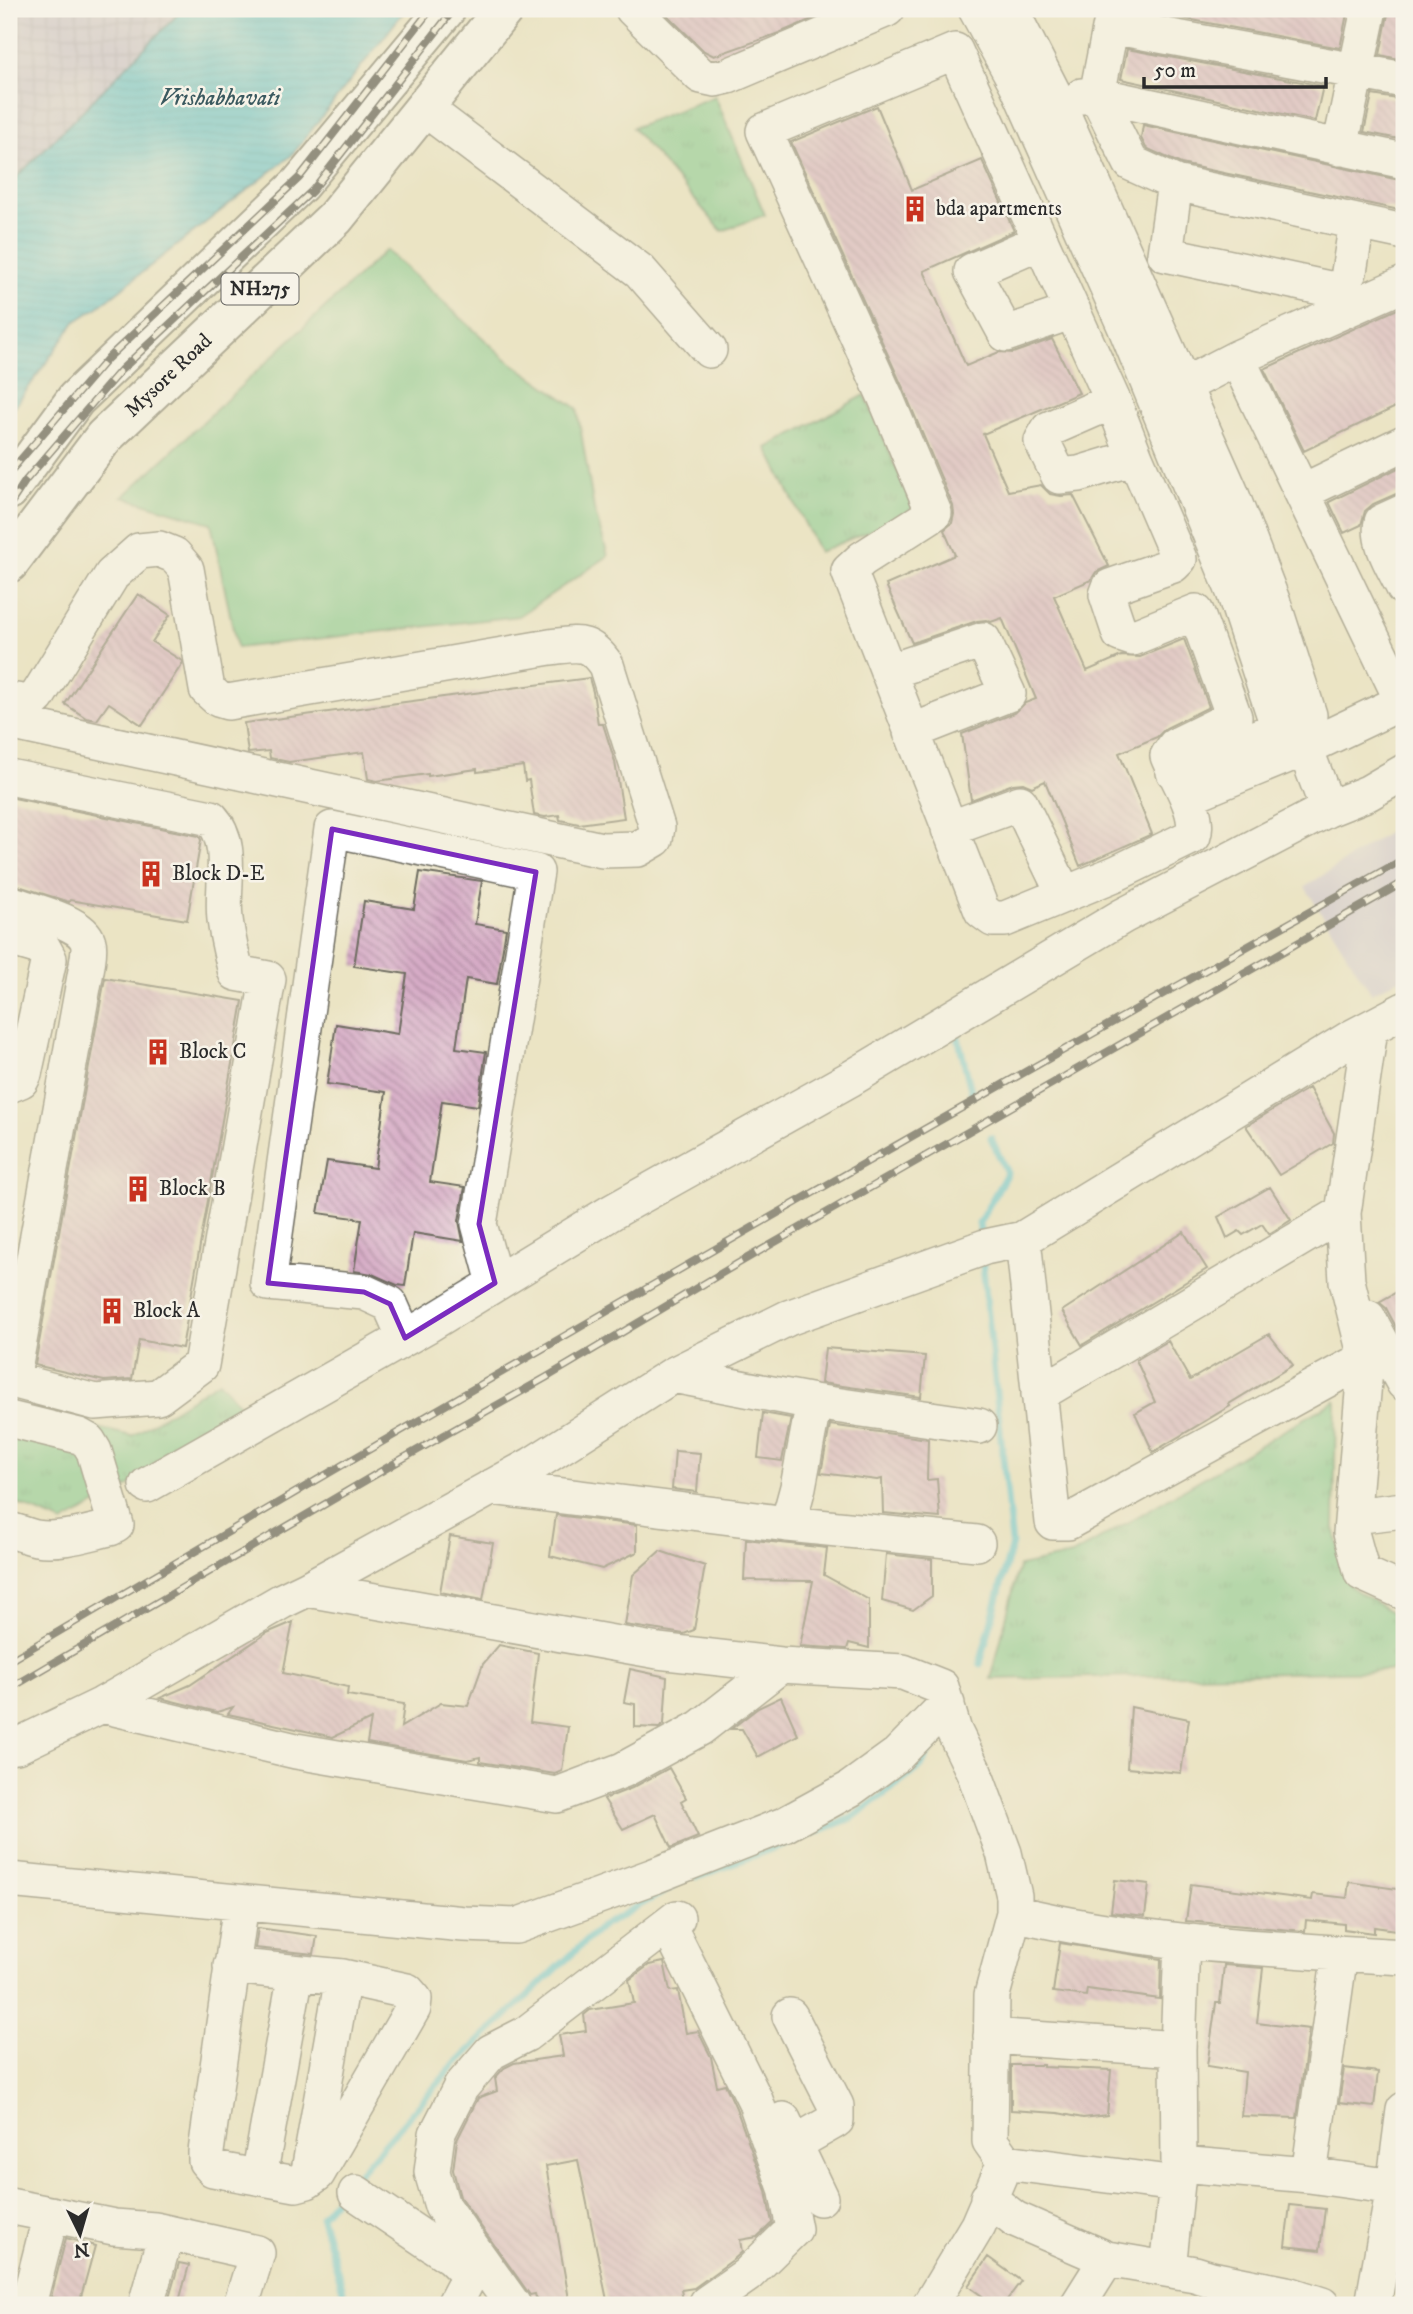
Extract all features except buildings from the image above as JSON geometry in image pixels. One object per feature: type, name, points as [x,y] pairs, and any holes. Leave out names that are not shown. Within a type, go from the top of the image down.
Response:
[{"type":"highway","name":"NH275","points":[[9,489],[76,399],[300,184],[446,9]]},
{"type":"highway","name":"Mysore Road","points":[[9,563],[104,438],[335,218],[505,9]]},
{"type":"street","points":[[633,9],[701,76],[715,79],[728,76],[887,9]]},
{"type":"street","points":[[1340,148],[1369,9]]},
{"type":"street","points":[[955,51],[1113,401],[1179,559],[1234,717],[1175,746],[1168,756],[1181,784],[1195,830],[1193,836],[1116,873],[1005,919],[993,919],[982,911],[849,571],[862,559],[934,513],[879,383],[764,131],[955,51],[992,17],[1042,102],[1183,386],[1230,491],[1273,603],[1309,715],[1292,739]]},
{"type":"street","points":[[1404,80],[1112,17],[1097,95],[1131,163],[1175,183],[1404,232]]},
{"type":"street","points":[[1042,102],[1097,95],[1404,161]]},
{"type":"street","points":[[1042,102],[1125,326],[1292,739],[1328,809]]},
{"type":"street","points":[[424,108],[640,271],[709,350]]},
{"type":"street","points":[[1175,183],[1165,254],[1344,282],[1357,222]]},
{"type":"street","points":[[1041,241],[972,271],[1006,334],[1073,311]]},
{"type":"street","points":[[1183,386],[1237,358],[1404,284]]},
{"type":"street","points":[[1181,784],[1292,739],[1404,701],[1237,358]]},
{"type":"street","points":[[1113,401],[1049,429],[1042,440],[1059,476],[1079,474],[1135,457]]},
{"type":"street","points":[[1302,492],[1404,443]]},
{"type":"street","points":[[1404,512],[1382,522],[1380,529],[1381,538],[1404,587]]},
{"type":"street","points":[[159,549],[174,555],[186,569],[207,689],[218,699],[228,702],[550,647],[579,644],[596,651],[606,665],[657,827],[655,839],[638,849],[602,850],[17,713],[37,697],[112,575],[139,551],[159,549]]},
{"type":"street","points":[[1179,559],[1173,565],[1110,587],[1107,595],[1120,634],[1132,638],[1196,612]]},
{"type":"street","points":[[888,672],[983,640],[1008,694],[911,732]]},
{"type":"street","points":[[147,1485],[405,1338],[612,1212],[850,1079],[1123,916],[1328,809],[1368,793],[1404,772]]},
{"type":"street","points":[[9,777],[211,818],[224,843],[225,918],[236,972],[268,979],[201,1365],[158,1397],[95,1402],[12,1380],[88,965],[89,945],[81,931],[70,924],[9,903]]},
{"type":"street","points":[[949,829],[1020,803],[1064,894]]},
{"type":"street","points":[[405,1338],[390,1304],[364,1293],[268,1283],[332,829],[536,872],[479,1224],[495,1283]]},
{"type":"street","points":[[9,938],[43,948],[49,959],[24,1074],[21,1080],[9,1085]]},
{"type":"street","points":[[12,1750],[102,1705],[282,1601],[532,1465],[673,1375],[788,1318],[978,1249],[1023,1239],[1352,1038],[1403,1014]]},
{"type":"street","points":[[1370,1030],[1343,1213],[1347,1281],[1366,1358],[1351,1533],[1362,1573],[1404,1592]]},
{"type":"street","points":[[1040,1394],[1343,1213]]},
{"type":"street","points":[[1023,1239],[1054,1522],[1068,1522],[1366,1358]]},
{"type":"street","points":[[1347,1281],[1404,1383]]},
{"type":"street","points":[[673,1375],[814,1402],[979,1426]]},
{"type":"street","points":[[788,1524],[814,1402]]},
{"type":"street","points":[[9,1419],[79,1436],[88,1441],[94,1451],[116,1525],[49,1539],[9,1530]]},
{"type":"street","points":[[491,1487],[788,1524],[977,1543]]},
{"type":"street","points":[[1353,1516],[1404,1510]]},
{"type":"street","points":[[307,1589],[658,1651],[782,1665],[903,1672],[941,1687],[954,1731],[974,1772],[1004,1853],[1014,1896],[1014,1913],[992,1995],[990,2141],[1005,2162]]},
{"type":"street","points":[[102,1705],[296,1751],[557,1795],[623,1770],[700,1728],[782,1665]]},
{"type":"street","points":[[513,2305],[442,2206],[432,2172],[437,2134],[461,2087],[491,2052],[526,2034],[664,1899],[784,1825],[850,1789],[897,1755],[947,1704]]},
{"type":"street","points":[[9,1880],[464,1924],[516,1926],[664,1899]]},
{"type":"street","points":[[664,1899],[769,2110],[794,2144],[820,2198]]},
{"type":"street","points":[[231,1966],[343,1977],[407,1991],[414,1999],[413,2008],[317,2174],[307,2181],[296,2183],[213,2169],[206,2161],[231,1966],[241,1903]]},
{"type":"street","points":[[1014,1913],[1059,1924],[1182,1941],[1404,1957]]},
{"type":"street","points":[[1168,2269],[1178,2174],[1178,2049],[1182,1941]]},
{"type":"street","points":[[1309,2175],[1340,1953]]},
{"type":"street","points":[[259,2177],[296,1973]]},
{"type":"street","points":[[307,2181],[343,1977]]},
{"type":"street","points":[[790,2017],[836,2106],[836,2120],[794,2144]]},
{"type":"street","points":[[991,2036],[1178,2049]]},
{"type":"street","points":[[708,2305],[747,2275],[794,2230],[769,2110]]},
{"type":"street","points":[[1373,2305],[1394,2187],[1404,2110]]},
{"type":"street","points":[[1005,2162],[1178,2174],[1309,2175],[1394,2187]]},
{"type":"street","points":[[930,2305],[978,2225],[1005,2162]]},
{"type":"street","points":[[356,2193],[451,2257],[466,2272],[465,2284],[454,2305]]},
{"type":"street","points":[[988,2198],[1015,2220],[1107,2259],[1168,2269],[1204,2292],[1291,2295],[1322,2305]]},
{"type":"street","points":[[9,2206],[114,2227],[155,2230],[257,2253],[241,2305]]},
{"type":"street","points":[[28,2305],[51,2214]]},
{"type":"street","points":[[146,2305],[163,2244],[155,2230]]},
{"type":"street","points":[[1079,2305],[1107,2259]]},
{"type":"highlighted area","points":[[332,829],[536,872],[479,1224],[495,1283],[405,1338],[390,1304],[364,1292],[268,1283]]},
{"type":"shaded area","points":[[9,9],[183,9],[9,185]]},
{"type":"shaded area","points":[[1404,822],[1404,977],[1371,993],[1305,887]]},
{"type":"green space","points":[[715,96],[765,215],[722,231],[632,128]]},
{"type":"green space","points":[[386,250],[505,358],[577,408],[594,509],[608,556],[519,616],[237,648],[211,523],[123,497]]},
{"type":"green space","points":[[865,395],[915,512],[819,552],[767,448]]},
{"type":"green space","points":[[219,1381],[251,1418],[63,1523],[9,1500],[9,1408],[132,1436]]},
{"type":"green space","points":[[1336,1400],[1334,1528],[1351,1587],[1404,1620],[1404,1669],[991,1679],[1019,1566],[1072,1555]]},
{"type":"water","name":"Vrishabhavati","points":[[183,9],[406,9],[292,155],[98,307],[75,322],[9,415],[9,185]]},
{"type":"waterway","points":[[956,1029],[972,1094]]},
{"type":"waterway","points":[[981,1239],[979,1223],[1007,1173],[991,1138]]},
{"type":"waterway","points":[[980,1664],[1012,1544],[982,1257]]},
{"type":"waterway","points":[[698,1877],[852,1818],[921,1767],[932,1746]]},
{"type":"waterway","points":[[352,2181],[456,2063],[601,1927],[674,1886]]},
{"type":"waterway","points":[[338,2305],[343,2290],[321,2216],[344,2189]]},
{"type":"railway","points":[[9,473],[108,358],[299,178],[431,9]]},
{"type":"railway","points":[[9,506],[26,480],[121,370],[312,191],[454,9]]},
{"type":"railway","points":[[9,1661],[704,1256],[1404,859]]},
{"type":"railway","points":[[9,1689],[737,1264],[1404,882]]},
{"type":"place","name":"bda apartments","points":[[915,209]]},
{"type":"place","name":"Block D-E","points":[[151,874]]},
{"type":"place","name":"Block C","points":[[158,1052]]},
{"type":"place","name":"Block B","points":[[138,1189]]},
{"type":"place","name":"Block A","points":[[112,1311]]}]
